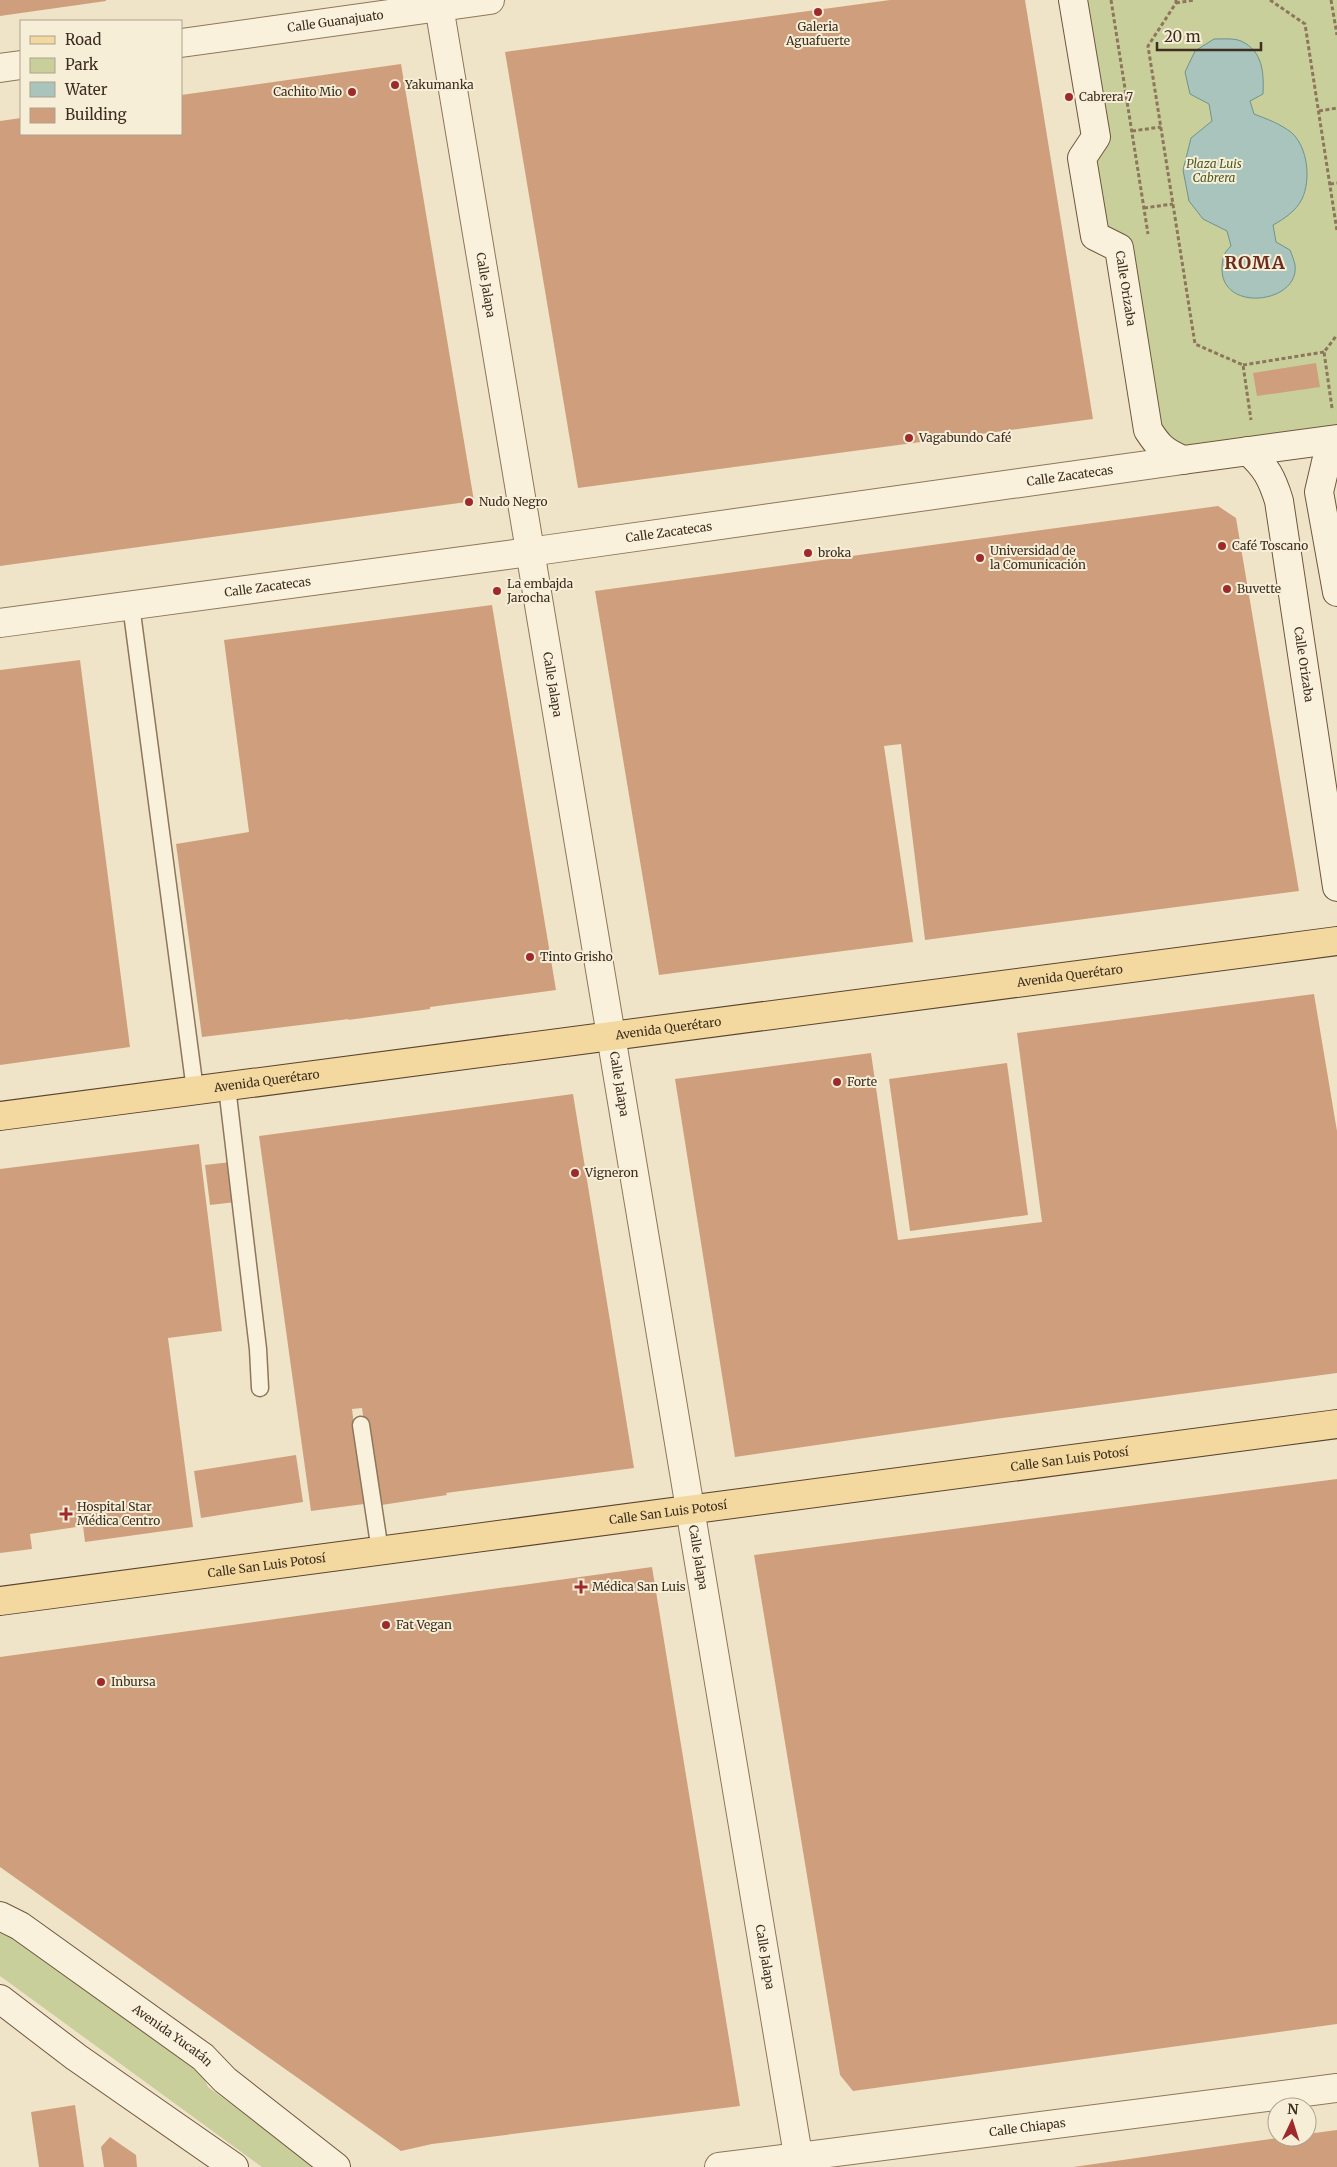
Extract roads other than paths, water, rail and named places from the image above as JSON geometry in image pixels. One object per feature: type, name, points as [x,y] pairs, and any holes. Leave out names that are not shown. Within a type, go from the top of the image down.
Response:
[{"type":"main road","name":"Avenida Querétaro","points":[[0,1116],[1337,941]]},
{"type":"main road","name":"Calle San Luis Potosí","points":[[0,1601],[1337,1424]]},
{"type":"street","name":"Calle Guanajuato","points":[[182,43],[439,4],[490,0]]},
{"type":"street","name":"Calle Orizaba","points":[[1073,0],[1096,137],[1082,158],[1095,236],[1119,248],[1148,430],[1157,444],[1166,453],[1183,460]]},
{"type":"street","name":"Calle Jalapa","points":[[439,4],[613,1036],[799,2162]]},
{"type":"street","points":[[0,68],[20,65]]},
{"type":"street","name":"Calle Zacatecas","points":[[0,623],[530,552],[1337,440]]},
{"type":"street","points":[[1337,440],[1326,462],[1319,492],[1337,592]]},
{"type":"street","name":"Calle Orizaba","points":[[1248,451],[1263,464],[1275,487],[1279,501],[1337,888]]},
{"type":"street","name":"Avenida Yucatán","points":[[0,1916],[20,1926],[203,2057],[224,2080],[336,2167]]},
{"type":"street","points":[[0,2000],[76,2057],[234,2167]]},
{"type":"street","name":"Calle Chiapas","points":[[719,2167],[799,2162],[1337,2088]]},
{"type":"lane","points":[[131,606],[195,1090]]},
{"type":"lane","points":[[227,1087],[258,1349],[260,1388]]},
{"type":"lane","points":[[361,1425],[380,1551]]},
{"type":"water","points":[[1214,39],[1238,40],[1248,45],[1254,51],[1261,63],[1263,94],[1250,101],[1254,114],[1279,124],[1292,133],[1305,155],[1307,174],[1302,199],[1289,214],[1273,225],[1276,242],[1290,250],[1295,265],[1293,278],[1286,288],[1274,295],[1261,298],[1247,297],[1235,293],[1226,284],[1222,263],[1225,254],[1231,246],[1227,231],[1203,219],[1189,201],[1183,170],[1191,138],[1212,121],[1209,104],[1190,94],[1185,72],[1195,51]]},
{"type":"place","name":"Galeria Aguafuerte","points":[[818,12]]},
{"type":"place","name":"Yakumanka","points":[[395,85]]},
{"type":"place","name":"Cachito Mio","points":[[352,92]]},
{"type":"place","name":"Cabrera 7","points":[[1069,97]]},
{"type":"place","name":"Vagabundo Café","points":[[909,438]]},
{"type":"place","name":"Nudo Negro","points":[[469,502]]},
{"type":"place","name":"Café Toscano","points":[[1222,546]]},
{"type":"place","name":"broka","points":[[808,553]]},
{"type":"place","name":"Universidad de la Comunicación","points":[[980,558]]},
{"type":"place","name":"Buvette","points":[[1227,589]]},
{"type":"place","name":"La embajda Jarocha","points":[[497,591]]},
{"type":"place","name":"Tinto Grisho","points":[[530,957]]},
{"type":"place","name":"Forte","points":[[837,1082]]},
{"type":"place","name":"Vigneron","points":[[575,1173]]},
{"type":"place","name":"Hospital Star Médica Centro","points":[[66,1514]]},
{"type":"place","name":"Médica San Luis","points":[[581,1587]]},
{"type":"place","name":"Fat Vegan","points":[[386,1625]]},
{"type":"place","name":"Inbursa","points":[[101,1682]]},
{"type":"district","name":"ROMA","points":[[1255,263]]},
{"type":"park label","name":"Plaza Luis Cabrera","points":[[1214,171]]}]
